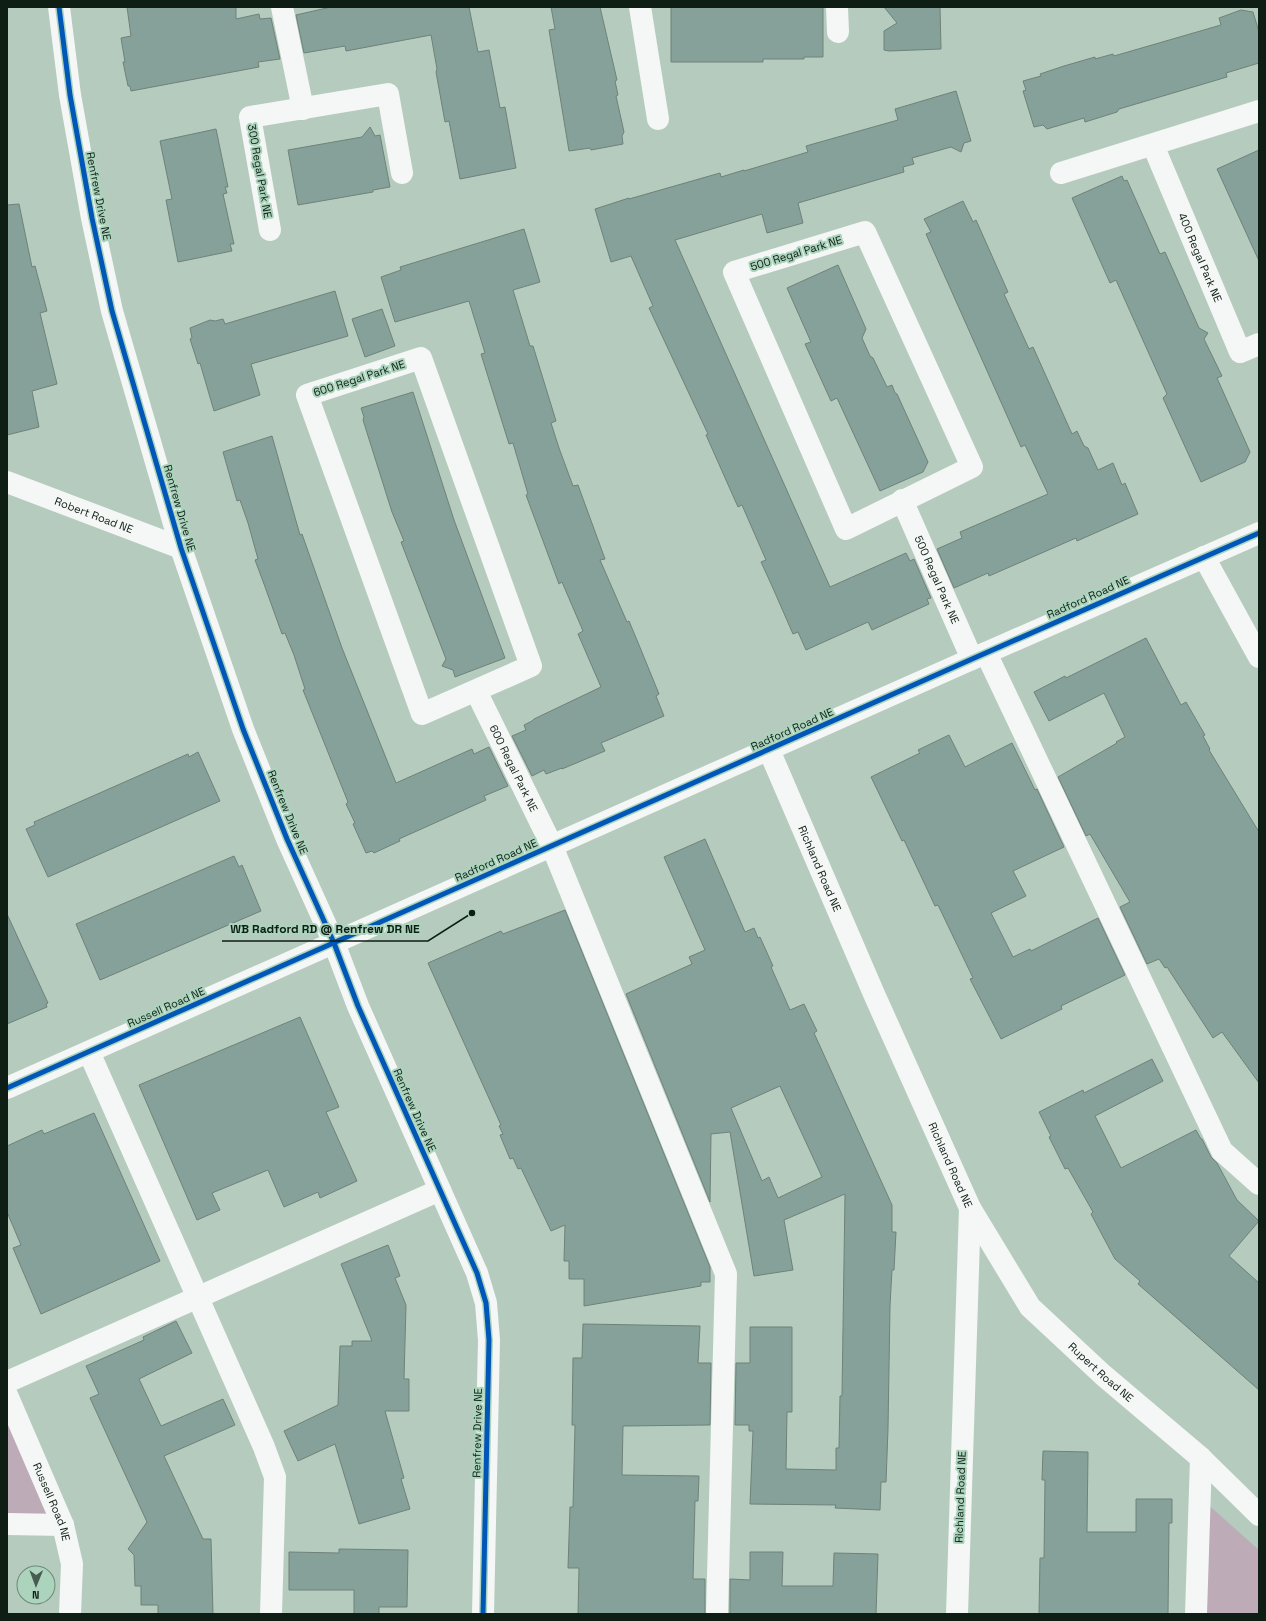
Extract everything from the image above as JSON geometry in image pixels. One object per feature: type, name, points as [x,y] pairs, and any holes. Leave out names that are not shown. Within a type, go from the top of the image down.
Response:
[{"type":"street","name":"Renfrew Drive NE","points":[[59,7],[70,95],[92,218],[111,304],[181,548],[243,729],[287,839],[334,943],[358,1006],[477,1273],[486,1303],[489,1340],[482,1614]]},
{"type":"street","points":[[282,7],[303,109]]},
{"type":"street","points":[[640,7],[658,118]]},
{"type":"street","points":[[837,7],[838,32]]},
{"type":"street","name":"300 Regal Park NE","points":[[270,230],[250,117],[388,94],[402,173]]},
{"type":"street","points":[[1061,173],[1259,111]]},
{"type":"street","name":"400 Regal Park NE","points":[[1153,145],[1240,352],[1259,344]]},
{"type":"street","name":"500 Regal Park NE","points":[[865,232],[972,467],[902,500],[846,529],[734,272],[865,232]]},
{"type":"street","name":"600 Regal Park NE","points":[[421,358],[531,666],[476,691],[422,714],[307,395],[421,358]]},
{"type":"street","name":"Robert Road NE","points":[[7,482],[181,548]]},
{"type":"street","name":"500 Regal Park NE","points":[[902,500],[1222,1151],[1259,1184]]},
{"type":"street","name":"Radford Road NE","points":[[334,943],[1259,533]]},
{"type":"street","points":[[1204,557],[1259,658]]},
{"type":"street","name":"600 Regal Park NE","points":[[476,691],[552,846],[726,1274],[717,1614]]},
{"type":"street","name":"Richland Road NE","points":[[769,750],[874,994],[970,1208],[957,1614]]},
{"type":"street","name":"Russell Road NE","points":[[7,1088],[334,943]]},
{"type":"street","points":[[89,1052],[264,1447],[275,1477],[271,1614]]},
{"type":"street","points":[[7,1382],[440,1190]]},
{"type":"street","name":"Rupert Road NE","points":[[970,1208],[1030,1307],[1103,1375],[1201,1458],[1259,1515]]},
{"type":"street","name":"Russell Road NE","points":[[7,1395],[63,1526],[72,1564],[70,1614]]},
{"type":"street","points":[[1196,1614],[1201,1458]]},
{"type":"street","points":[[7,1524],[63,1526]]},
{"type":"shaded area","points":[[7,1395],[63,1525],[7,1524]]},
{"type":"shaded area","points":[[1205,1502],[1259,1550],[1259,1614],[1203,1614]]},
{"type":"building","points":[[127,7],[236,7],[236,19],[259,14],[260,19],[271,18],[280,59],[258,62],[259,67],[131,91],[130,86],[128,86],[123,62],[125,62],[121,38],[131,36]]},
{"type":"building","points":[[331,7],[469,7],[478,52],[489,50],[500,108],[505,107],[516,168],[460,179],[449,121],[445,122],[431,35],[346,51],[345,46],[304,53],[296,15]]},
{"type":"building","points":[[551,7],[600,7],[617,80],[615,81],[618,95],[616,96],[624,132],[622,136],[623,144],[591,150],[590,148],[569,151],[549,30],[555,29]]},
{"type":"building","points":[[671,7],[823,7],[823,57],[804,57],[804,59],[763,59],[763,62],[671,62]]},
{"type":"building","points":[[884,7],[940,7],[941,49],[884,50],[884,31],[897,23]]},
{"type":"building","points":[[1241,10],[1253,12],[1259,32],[1259,63],[1226,73],[1227,77],[1119,109],[1117,112],[1085,122],[1084,118],[1047,129],[1043,125],[1034,127],[1023,91],[1026,90],[1023,81],[1041,76],[1040,74],[1064,66],[1095,57],[1095,59],[1113,54],[1114,56],[1221,25],[1219,18]]},
{"type":"building","points":[[956,91],[971,141],[964,143],[961,152],[951,147],[912,158],[914,164],[903,167],[904,172],[798,203],[803,223],[767,233],[762,214],[675,240],[830,587],[906,553],[910,561],[914,559],[931,598],[927,599],[929,604],[872,630],[868,622],[806,650],[798,632],[793,634],[761,562],[766,560],[742,505],[738,507],[706,435],[708,434],[649,308],[653,306],[631,256],[611,262],[595,209],[720,173],[721,177],[808,152],[806,146],[898,120],[895,109]]},
{"type":"building","points":[[370,127],[375,136],[380,135],[390,187],[373,190],[373,192],[298,205],[288,150],[362,137]]},
{"type":"building","points":[[216,129],[228,187],[225,187],[227,193],[223,194],[234,244],[230,244],[232,251],[178,262],[166,200],[172,199],[160,141]]},
{"type":"building","points":[[1259,150],[1259,261],[1217,169]]},
{"type":"building","points":[[1122,176],[1124,181],[1127,180],[1160,254],[1165,252],[1199,328],[1208,333],[1204,339],[1222,376],[1217,378],[1250,452],[1245,462],[1201,482],[1163,398],[1167,394],[1116,280],[1110,283],[1072,198]]},
{"type":"building","points":[[963,201],[973,222],[976,220],[1008,292],[1004,294],[1029,349],[1033,347],[1072,434],[1077,431],[1084,446],[1088,448],[1098,470],[1113,463],[1122,485],[1125,483],[1138,514],[1077,541],[1076,538],[989,576],[988,573],[954,588],[937,549],[962,538],[960,532],[1048,494],[1025,445],[1021,447],[926,234],[931,232],[924,219]]},
{"type":"building","points":[[19,204],[32,267],[35,266],[47,311],[40,313],[57,384],[32,391],[39,427],[7,435],[7,205]]},
{"type":"building","points":[[524,229],[540,282],[513,290],[530,346],[533,346],[556,421],[551,423],[573,486],[578,485],[605,559],[600,560],[627,622],[629,621],[639,645],[659,694],[656,696],[664,716],[601,743],[605,751],[562,769],[546,774],[544,770],[532,776],[512,736],[526,730],[524,725],[534,719],[601,687],[578,634],[583,631],[562,582],[559,584],[526,495],[528,494],[513,443],[509,444],[481,354],[485,353],[469,301],[395,322],[381,277],[401,270],[400,267]]},
{"type":"building","points":[[838,265],[866,329],[862,338],[870,356],[873,358],[887,387],[892,385],[895,393],[897,394],[928,462],[923,472],[880,491],[837,398],[831,401],[805,344],[811,342],[787,288]]},
{"type":"building","points":[[335,291],[348,336],[251,364],[260,395],[214,411],[200,363],[198,364],[190,339],[192,338],[190,328],[210,320],[215,321],[223,319],[225,324]]},
{"type":"building","points":[[382,309],[395,346],[365,357],[352,319]]},
{"type":"building","points":[[413,392],[454,520],[505,658],[455,677],[453,670],[442,666],[446,659],[401,542],[404,541],[392,512],[363,420],[364,417],[361,408]]},
{"type":"building","points":[[272,436],[300,535],[302,534],[342,648],[396,783],[472,749],[474,754],[489,747],[508,786],[484,796],[486,800],[399,839],[400,841],[374,853],[372,851],[366,853],[353,824],[355,823],[346,804],[348,802],[303,690],[305,689],[294,655],[285,633],[282,634],[255,560],[258,559],[248,523],[240,500],[237,501],[223,452]]},
{"type":"building","points":[[1146,638],[1181,705],[1186,702],[1205,735],[1203,736],[1210,749],[1209,750],[1259,832],[1259,1083],[1222,1032],[1213,1038],[1167,967],[1165,968],[1159,959],[1147,964],[1120,907],[1130,902],[1090,834],[1086,836],[1058,777],[1125,737],[1104,693],[1049,721],[1034,692],[1065,676],[1066,678]]},
{"type":"building","points":[[949,735],[965,767],[1012,743],[1035,790],[1037,789],[1064,847],[1013,871],[1026,896],[991,913],[1013,957],[1030,949],[1031,951],[1098,918],[1125,975],[1061,1006],[1062,1009],[1001,1039],[970,979],[973,978],[938,905],[935,906],[904,840],[902,841],[871,777],[920,753],[918,750]]},
{"type":"building","points":[[198,752],[220,801],[48,877],[26,829],[35,825],[34,822],[188,754],[189,757]]},
{"type":"building","points":[[705,839],[745,932],[754,928],[758,938],[760,937],[773,966],[771,967],[790,1010],[804,1004],[817,1031],[814,1033],[892,1205],[892,1232],[896,1232],[890,1306],[886,1482],[881,1482],[880,1510],[835,1508],[836,1505],[750,1504],[753,1431],[749,1431],[749,1425],[735,1425],[736,1363],[750,1363],[750,1327],[792,1327],[792,1412],[787,1412],[786,1469],[836,1470],[836,1448],[839,1448],[840,1396],[842,1396],[845,1194],[784,1220],[793,1270],[754,1276],[730,1132],[711,1134],[710,1202],[626,994],[692,964],[689,957],[705,950],[664,857]],"holes":[[[780,1086],[822,1177],[778,1198],[769,1177],[762,1181],[731,1108]]]},
{"type":"building","points":[[234,856],[239,867],[242,865],[261,911],[100,980],[76,924]]},
{"type":"building","points":[[565,910],[710,1267],[710,1282],[701,1282],[701,1286],[584,1306],[584,1279],[569,1279],[569,1261],[564,1261],[565,1225],[551,1231],[521,1168],[518,1169],[513,1158],[510,1159],[500,1135],[503,1134],[499,1126],[501,1125],[428,963],[501,931],[503,934]]},
{"type":"building","points":[[7,914],[48,1003],[46,1004],[47,1007],[7,1024]]},
{"type":"building","points":[[300,1017],[339,1107],[326,1112],[357,1181],[320,1198],[318,1192],[284,1207],[268,1170],[212,1193],[220,1210],[197,1220],[139,1085]]},
{"type":"building","points":[[1152,1059],[1163,1081],[1095,1116],[1121,1168],[1196,1130],[1211,1157],[1217,1163],[1237,1200],[1259,1221],[1229,1256],[1259,1283],[1259,1390],[1138,1284],[1140,1281],[1115,1259],[1091,1214],[1093,1212],[1068,1168],[1065,1169],[1049,1137],[1051,1136],[1039,1112],[1083,1090],[1084,1093]]},
{"type":"building","points":[[94,1113],[160,1261],[41,1314],[13,1248],[21,1245],[7,1212],[7,1146],[42,1130],[44,1134]]},
{"type":"building","points":[[388,1245],[400,1276],[395,1278],[406,1305],[404,1379],[409,1379],[409,1411],[385,1411],[404,1478],[401,1479],[410,1509],[359,1524],[335,1444],[298,1461],[284,1431],[338,1405],[340,1346],[352,1346],[352,1341],[372,1341],[341,1264]]},
{"type":"building","points":[[176,1321],[192,1353],[139,1379],[161,1426],[223,1399],[235,1425],[164,1456],[203,1539],[211,1539],[213,1614],[158,1614],[158,1605],[141,1605],[141,1586],[135,1586],[134,1555],[128,1549],[147,1522],[90,1398],[99,1394],[86,1366],[144,1340],[143,1337]]},
{"type":"building","points":[[583,1324],[700,1326],[698,1363],[711,1363],[710,1425],[623,1426],[622,1475],[699,1476],[698,1501],[695,1501],[693,1579],[705,1579],[705,1614],[578,1614],[579,1568],[568,1568],[570,1507],[573,1507],[575,1425],[572,1425],[573,1358],[582,1358]]},
{"type":"building","points":[[1043,1451],[1088,1452],[1087,1532],[1136,1532],[1136,1499],[1172,1499],[1172,1523],[1169,1523],[1168,1614],[1039,1614],[1040,1558],[1044,1558],[1045,1480],[1042,1480]]},
{"type":"building","points":[[339,1549],[408,1550],[407,1607],[379,1607],[379,1614],[354,1614],[354,1590],[289,1590],[289,1552],[339,1553]]},
{"type":"building","points":[[750,1552],[783,1552],[782,1586],[833,1586],[834,1553],[878,1554],[876,1614],[730,1614],[730,1579],[750,1580]]},
{"type":"cycle path","points":[[59,7],[70,95],[92,218],[112,311],[181,548],[243,729],[287,839],[334,943],[358,1006],[477,1273],[486,1303],[489,1340],[483,1614]]},
{"type":"cycle path","points":[[7,1088],[1259,533]]},
{"type":"place","name":"WB Radford RD @ Renfrew DR NE","points":[[472,913]]}]
